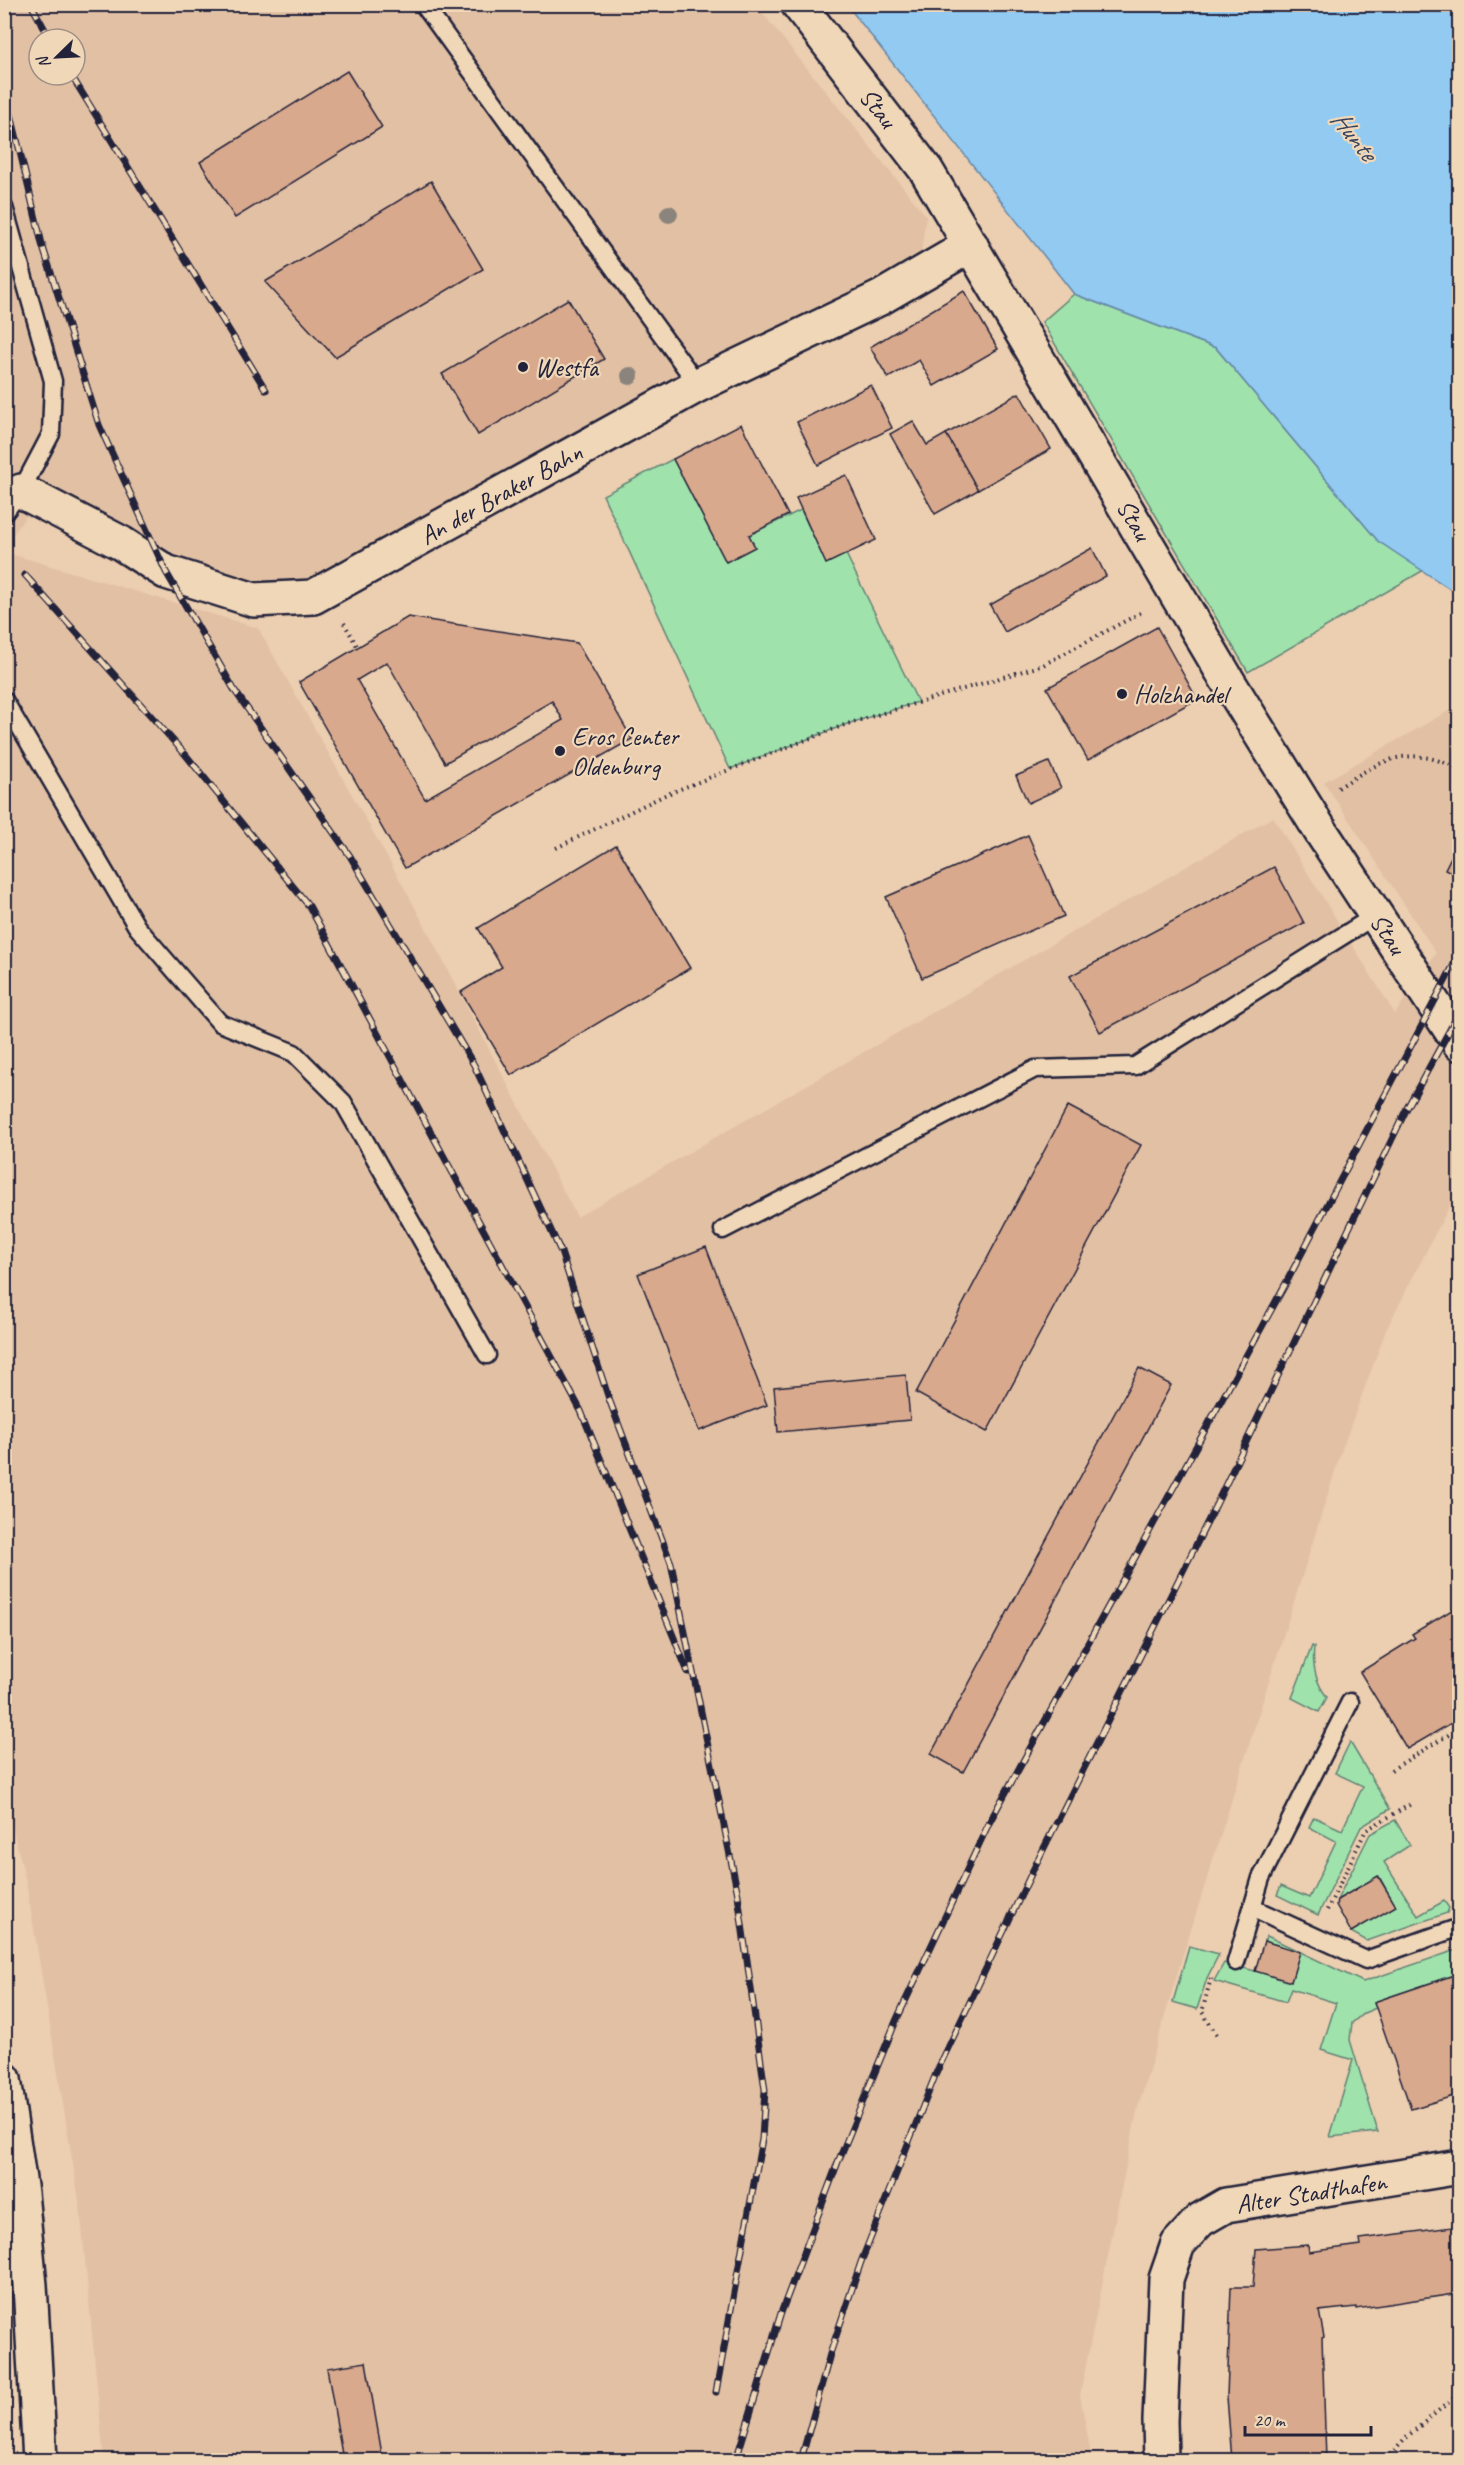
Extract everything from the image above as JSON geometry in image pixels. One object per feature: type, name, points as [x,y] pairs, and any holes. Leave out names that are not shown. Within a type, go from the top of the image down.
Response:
[{"type":"street","name":"Stau","points":[[798,4],[926,170],[1229,683],[1460,1044]]},
{"type":"street","name":"An der Braker Bahn","points":[[10,495],[121,543],[166,572],[254,600],[313,597],[698,385],[880,298],[971,244]]},
{"type":"street","points":[[4,2079],[21,2193],[29,2274],[40,2460]]},
{"type":"street","name":"Alter Stadthafen","points":[[1161,2460],[1160,2421],[1166,2279],[1178,2244],[1200,2220],[1226,2205],[1460,2167]]},
{"type":"lane","points":[[423,4],[698,385]]},
{"type":"lane","points":[[4,207],[53,381],[51,434],[10,495]]},
{"type":"lane","points":[[4,700],[137,927],[220,1023],[294,1053],[343,1102],[487,1355]]},
{"type":"lane","points":[[723,1230],[1035,1069],[1135,1066],[1376,915]]},
{"type":"lane","points":[[1237,1959],[1262,1878],[1350,1702]]},
{"type":"lane","points":[[1253,1908],[1366,1960],[1460,1927]]},
{"type":"path","points":[[556,848],[665,795],[847,724],[1043,665],[1177,593]]},
{"type":"path","points":[[1307,808],[1373,767],[1403,755],[1422,755],[1442,760],[1460,769]]},
{"type":"path","points":[[1391,1770],[1460,1728]]},
{"type":"path","points":[[1314,1936],[1366,1830],[1411,1804]]},
{"type":"path","points":[[1217,2035],[1202,2012],[1202,2007],[1211,1979],[1221,1961],[1229,1956],[1237,1959]]},
{"type":"path","points":[[1386,2460],[1409,2435],[1460,2393]]},
{"type":"shaded area","points":[[5,5],[756,5],[926,216],[921,253],[313,582],[257,587],[156,588],[30,511],[5,545]]},
{"type":"shaded area","points":[[4,552],[258,628],[410,898],[577,1217],[1273,817],[1395,1014],[1436,953],[1324,782],[1459,705],[1459,1187],[1386,1330],[1342,1449],[1181,1961],[1137,2111],[1080,2395],[1092,2460],[104,2460],[80,2206],[26,1881],[5,1799]]},
{"type":"green space","points":[[1074,294],[1216,348],[1378,541],[1424,570],[1248,672],[1042,322]]},
{"type":"green space","points":[[673,459],[726,562],[755,547],[749,535],[801,510],[826,563],[846,554],[918,702],[847,724],[730,769],[603,495]]},
{"type":"green space","points":[[1312,1646],[1314,1647],[1315,1674],[1327,1697],[1319,1712],[1292,1698]]},
{"type":"green space","points":[[1350,1742],[1390,1809],[1361,1827],[1318,1915],[1277,1895],[1281,1886],[1309,1898],[1336,1841],[1309,1827],[1314,1817],[1342,1830],[1363,1786],[1335,1773]]},
{"type":"green space","points":[[1395,1820],[1410,1845],[1384,1862],[1418,1916],[1444,1901],[1449,1908],[1447,1913],[1367,1941],[1351,1932],[1395,1906],[1379,1876],[1337,1900],[1370,1834]]},
{"type":"green space","points":[[1267,1936],[1363,1982],[1459,1949],[1459,1973],[1374,2002],[1376,2008],[1364,2013],[1352,2023],[1350,2040],[1378,2132],[1330,2137],[1353,2060],[1321,2050],[1336,2003],[1291,1989],[1286,2002],[1214,1981],[1224,1963],[1255,1971],[1300,1952],[1264,1941]]},
{"type":"green space","points":[[1189,1946],[1219,1954],[1207,1978],[1197,2009],[1173,2002]]},
{"type":"water","name":"Hunte","points":[[847,5],[1459,5],[1459,595],[1378,541],[1216,348],[1074,294]]},
{"type":"building","points":[[347,71],[382,127],[235,218],[200,162]]},
{"type":"building","points":[[431,181],[483,269],[335,357],[265,282]]},
{"type":"building","points":[[964,291],[998,349],[934,386],[919,360],[888,378],[870,347]]},
{"type":"building","name":"Westfa","points":[[568,299],[604,359],[478,435],[442,374]]},
{"type":"building","points":[[871,385],[892,428],[818,465],[797,422]]},
{"type":"building","points":[[1019,393],[1051,449],[978,490],[946,434]]},
{"type":"building","points":[[913,421],[927,445],[946,434],[978,490],[935,514],[890,434]]},
{"type":"building","points":[[741,424],[788,515],[749,535],[755,547],[726,562],[673,459]]},
{"type":"building","points":[[846,475],[876,540],[826,564],[796,498]]},
{"type":"building","points":[[1092,548],[1106,576],[1005,632],[990,605]]},
{"type":"building","name":"Eros Center Oldenburg","points":[[408,617],[577,643],[632,739],[405,868],[299,682]],"holes":[[[387,662],[445,763],[552,701],[563,720],[425,799],[357,680]]]},
{"type":"building","name":"Holzhandel","points":[[1157,627],[1197,699],[1088,760],[1047,688]]},
{"type":"building","points":[[1049,762],[1061,788],[1028,803],[1016,776]]},
{"type":"building","points":[[1028,835],[1064,916],[922,978],[886,897]]},
{"type":"building","points":[[1460,839],[1460,877],[1445,869]]},
{"type":"building","points":[[616,845],[690,968],[511,1075],[461,992],[502,967],[478,928]]},
{"type":"building","points":[[1274,867],[1304,923],[1100,1032],[1070,976]]},
{"type":"building","points":[[1068,1106],[1141,1145],[987,1432],[916,1393]]},
{"type":"building","points":[[706,1247],[767,1405],[699,1431],[638,1274]]},
{"type":"building","points":[[1139,1368],[1171,1385],[963,1772],[931,1754]]},
{"type":"building","points":[[906,1375],[910,1420],[778,1432],[774,1387]]},
{"type":"building","points":[[1460,1605],[1460,1718],[1407,1749],[1360,1672],[1415,1638],[1412,1634]]},
{"type":"building","points":[[1378,1876],[1396,1906],[1351,1932],[1336,1905],[1337,1900]]},
{"type":"building","points":[[1264,1941],[1300,1952],[1291,1982],[1255,1971]]},
{"type":"building","points":[[1460,1973],[1460,2094],[1411,2109],[1374,2002]]},
{"type":"building","points":[[1460,2226],[1460,2293],[1356,2309],[1356,2307],[1319,2311],[1324,2337],[1322,2338],[1326,2460],[1232,2460],[1227,2397],[1231,2287],[1253,2287],[1256,2249],[1308,2245],[1309,2252],[1361,2245],[1360,2239]]},
{"type":"building","points":[[366,2362],[383,2460],[343,2460],[327,2368]]},
{"type":"railway","points":[[31,4],[43,27]]},
{"type":"railway","points":[[4,85],[42,244],[99,425],[166,572],[235,691],[350,856],[474,1065],[561,1252],[609,1399],[671,1563],[738,1895],[765,2090],[762,2139],[716,2392]]},
{"type":"railway","points":[[78,87],[266,390]]},
{"type":"railway","points":[[25,575],[185,754],[309,906],[581,1411],[688,1672]]},
{"type":"railway","points":[[736,2460],[781,2313],[838,2162],[896,2021],[989,1823],[1286,1283],[1460,953]]},
{"type":"railway","points":[[801,2460],[830,2354],[861,2262],[937,2071],[1033,1870],[1211,1515],[1407,1108],[1460,1011]]},
{"type":"place","name":"Westfa","points":[[523,367]]},
{"type":"place","name":"Holzhandel","points":[[1122,694]]},
{"type":"place","name":"Eros Center Oldenburg","points":[[560,751]]}]
